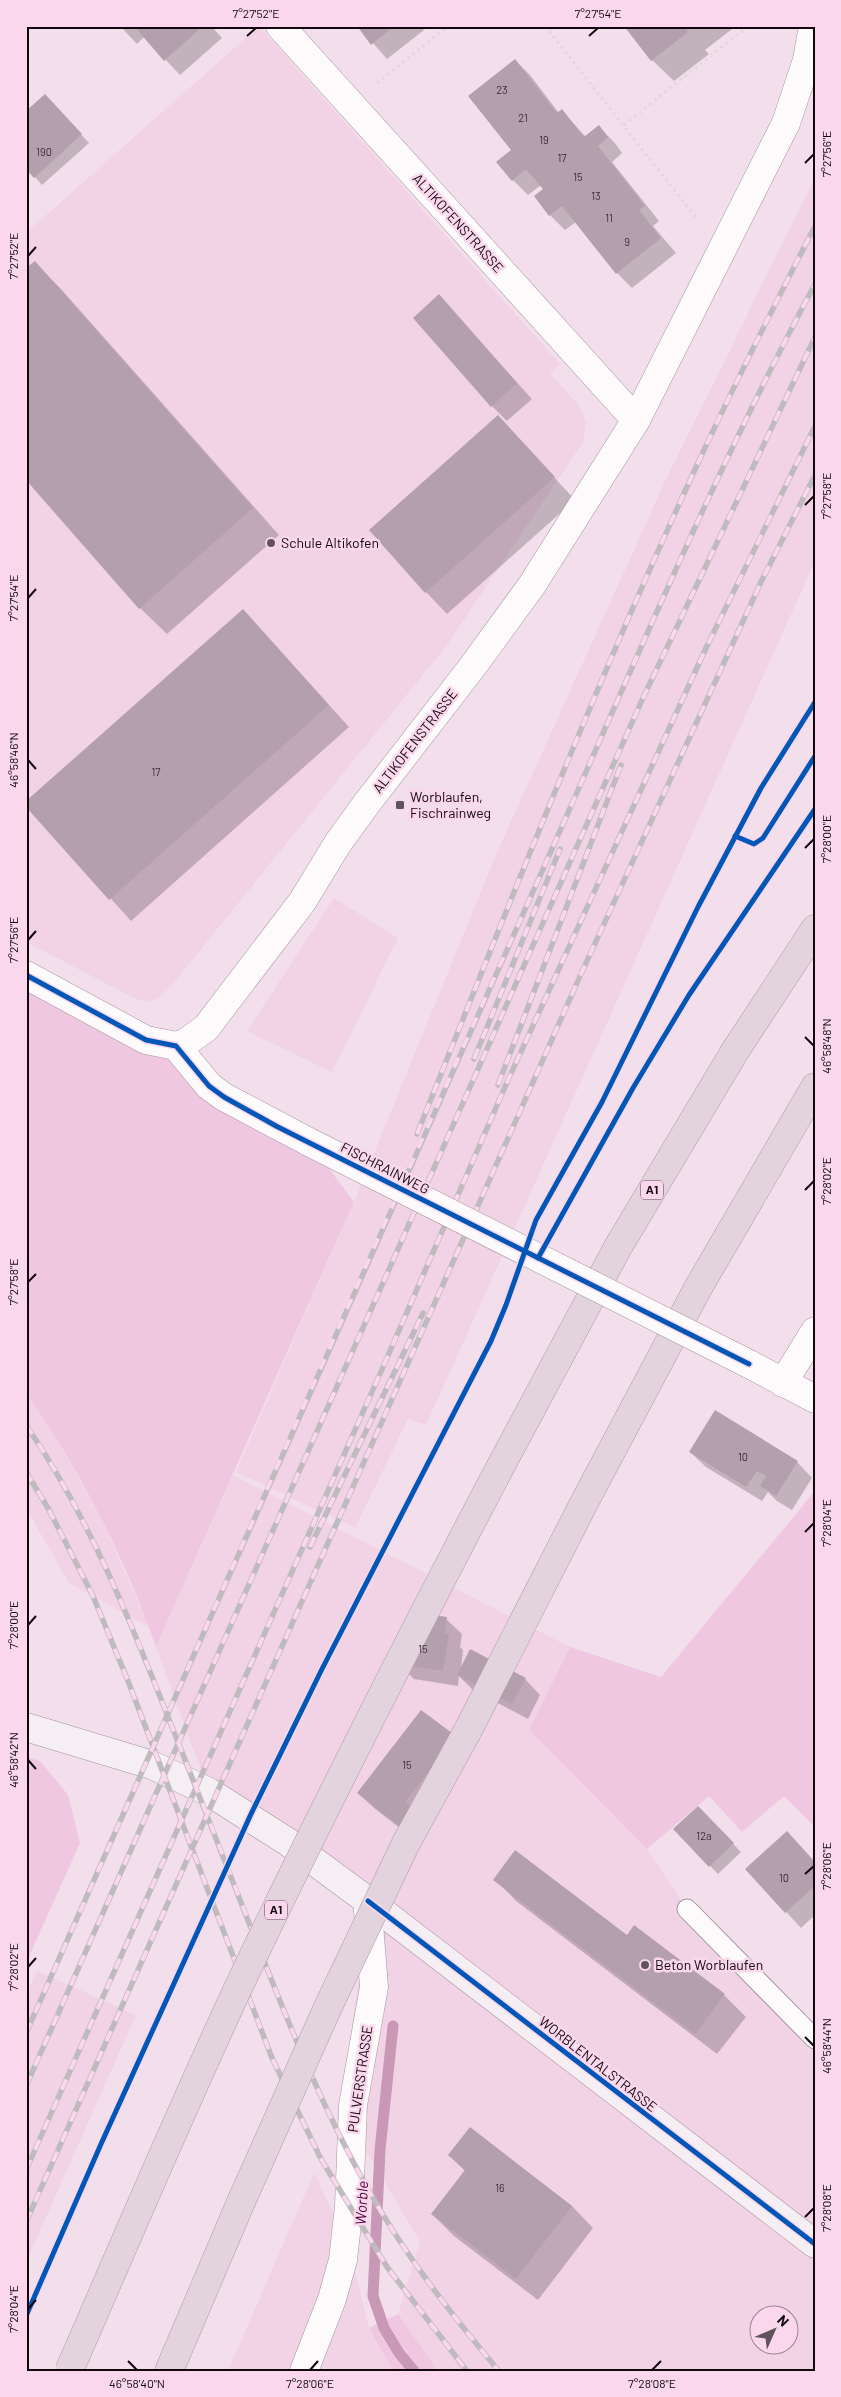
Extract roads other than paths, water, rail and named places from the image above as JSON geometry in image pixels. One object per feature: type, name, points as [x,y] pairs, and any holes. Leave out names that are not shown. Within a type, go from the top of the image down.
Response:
[{"type":"highway","name":"A1","points":[[69,2371],[247,1969],[374,1712],[504,1460],[618,1247],[735,1051],[815,929]]},
{"type":"highway","points":[[169,2371],[324,2016],[406,1842],[467,1732],[585,1501],[698,1288],[815,1087]]},
{"type":"main road","name":"WORBLENTALSTRASSE","points":[[26,1727],[152,1765],[209,1792],[288,1842],[368,1901],[815,2244]]},
{"type":"street","name":"ALTIKOFENSTRASSE","points":[[280,26],[636,420]]},
{"type":"street","name":"ALTIKOFENSTRASSE","points":[[176,1046],[206,1028],[302,902],[338,843],[367,803],[473,666],[532,585],[636,420],[786,124],[807,60],[813,26]]},
{"type":"street","points":[[26,975],[146,1040],[176,1046]]},
{"type":"street","name":"FISCHRAINWEG","points":[[176,1046],[209,1086],[224,1098],[815,1398]]},
{"type":"street","points":[[783,1383],[815,1331]]},
{"type":"street","name":"PULVERSTRASSE","points":[[304,2371],[332,2299],[343,2260],[349,2206],[354,2105],[374,1987],[368,1901]]},
{"type":"lane","points":[[687,1910],[815,2039]]},
{"type":"waterway","name":"Worble","points":[[393,2026],[380,2150],[373,2296],[384,2328],[399,2353],[414,2371]]},
{"type":"railway","points":[[417,1134],[553,797],[660,546],[755,344],[815,226]]},
{"type":"railway","points":[[26,2033],[668,587],[739,434],[815,284]]},
{"type":"railway","points":[[26,2086],[642,700],[815,337]]},
{"type":"railway","points":[[26,2170],[387,1358],[508,1080],[706,648],[815,426]]},
{"type":"railway","points":[[26,2222],[581,974],[761,582],[815,475]]},
{"type":"railway","points":[[498,1085],[621,765]]},
{"type":"railway","points":[[474,1059],[560,849]]},
{"type":"railway","points":[[310,1547],[423,1313]]},
{"type":"railway","points":[[26,1425],[73,1501],[130,1622],[284,2012],[337,2131],[368,2189],[397,2237],[446,2306],[499,2371]]},
{"type":"railway","points":[[26,1472],[48,1508],[93,1596],[128,1681],[272,2058],[321,2159],[387,2267],[467,2371]]},
{"type":"place","name":"Schule Altikofen","points":[[271,543]]},
{"type":"place","name":"Worblaufen, Fischrainweg","points":[[400,805]]},
{"type":"place","name":"Beton Worblaufen","points":[[645,1965]]}]
